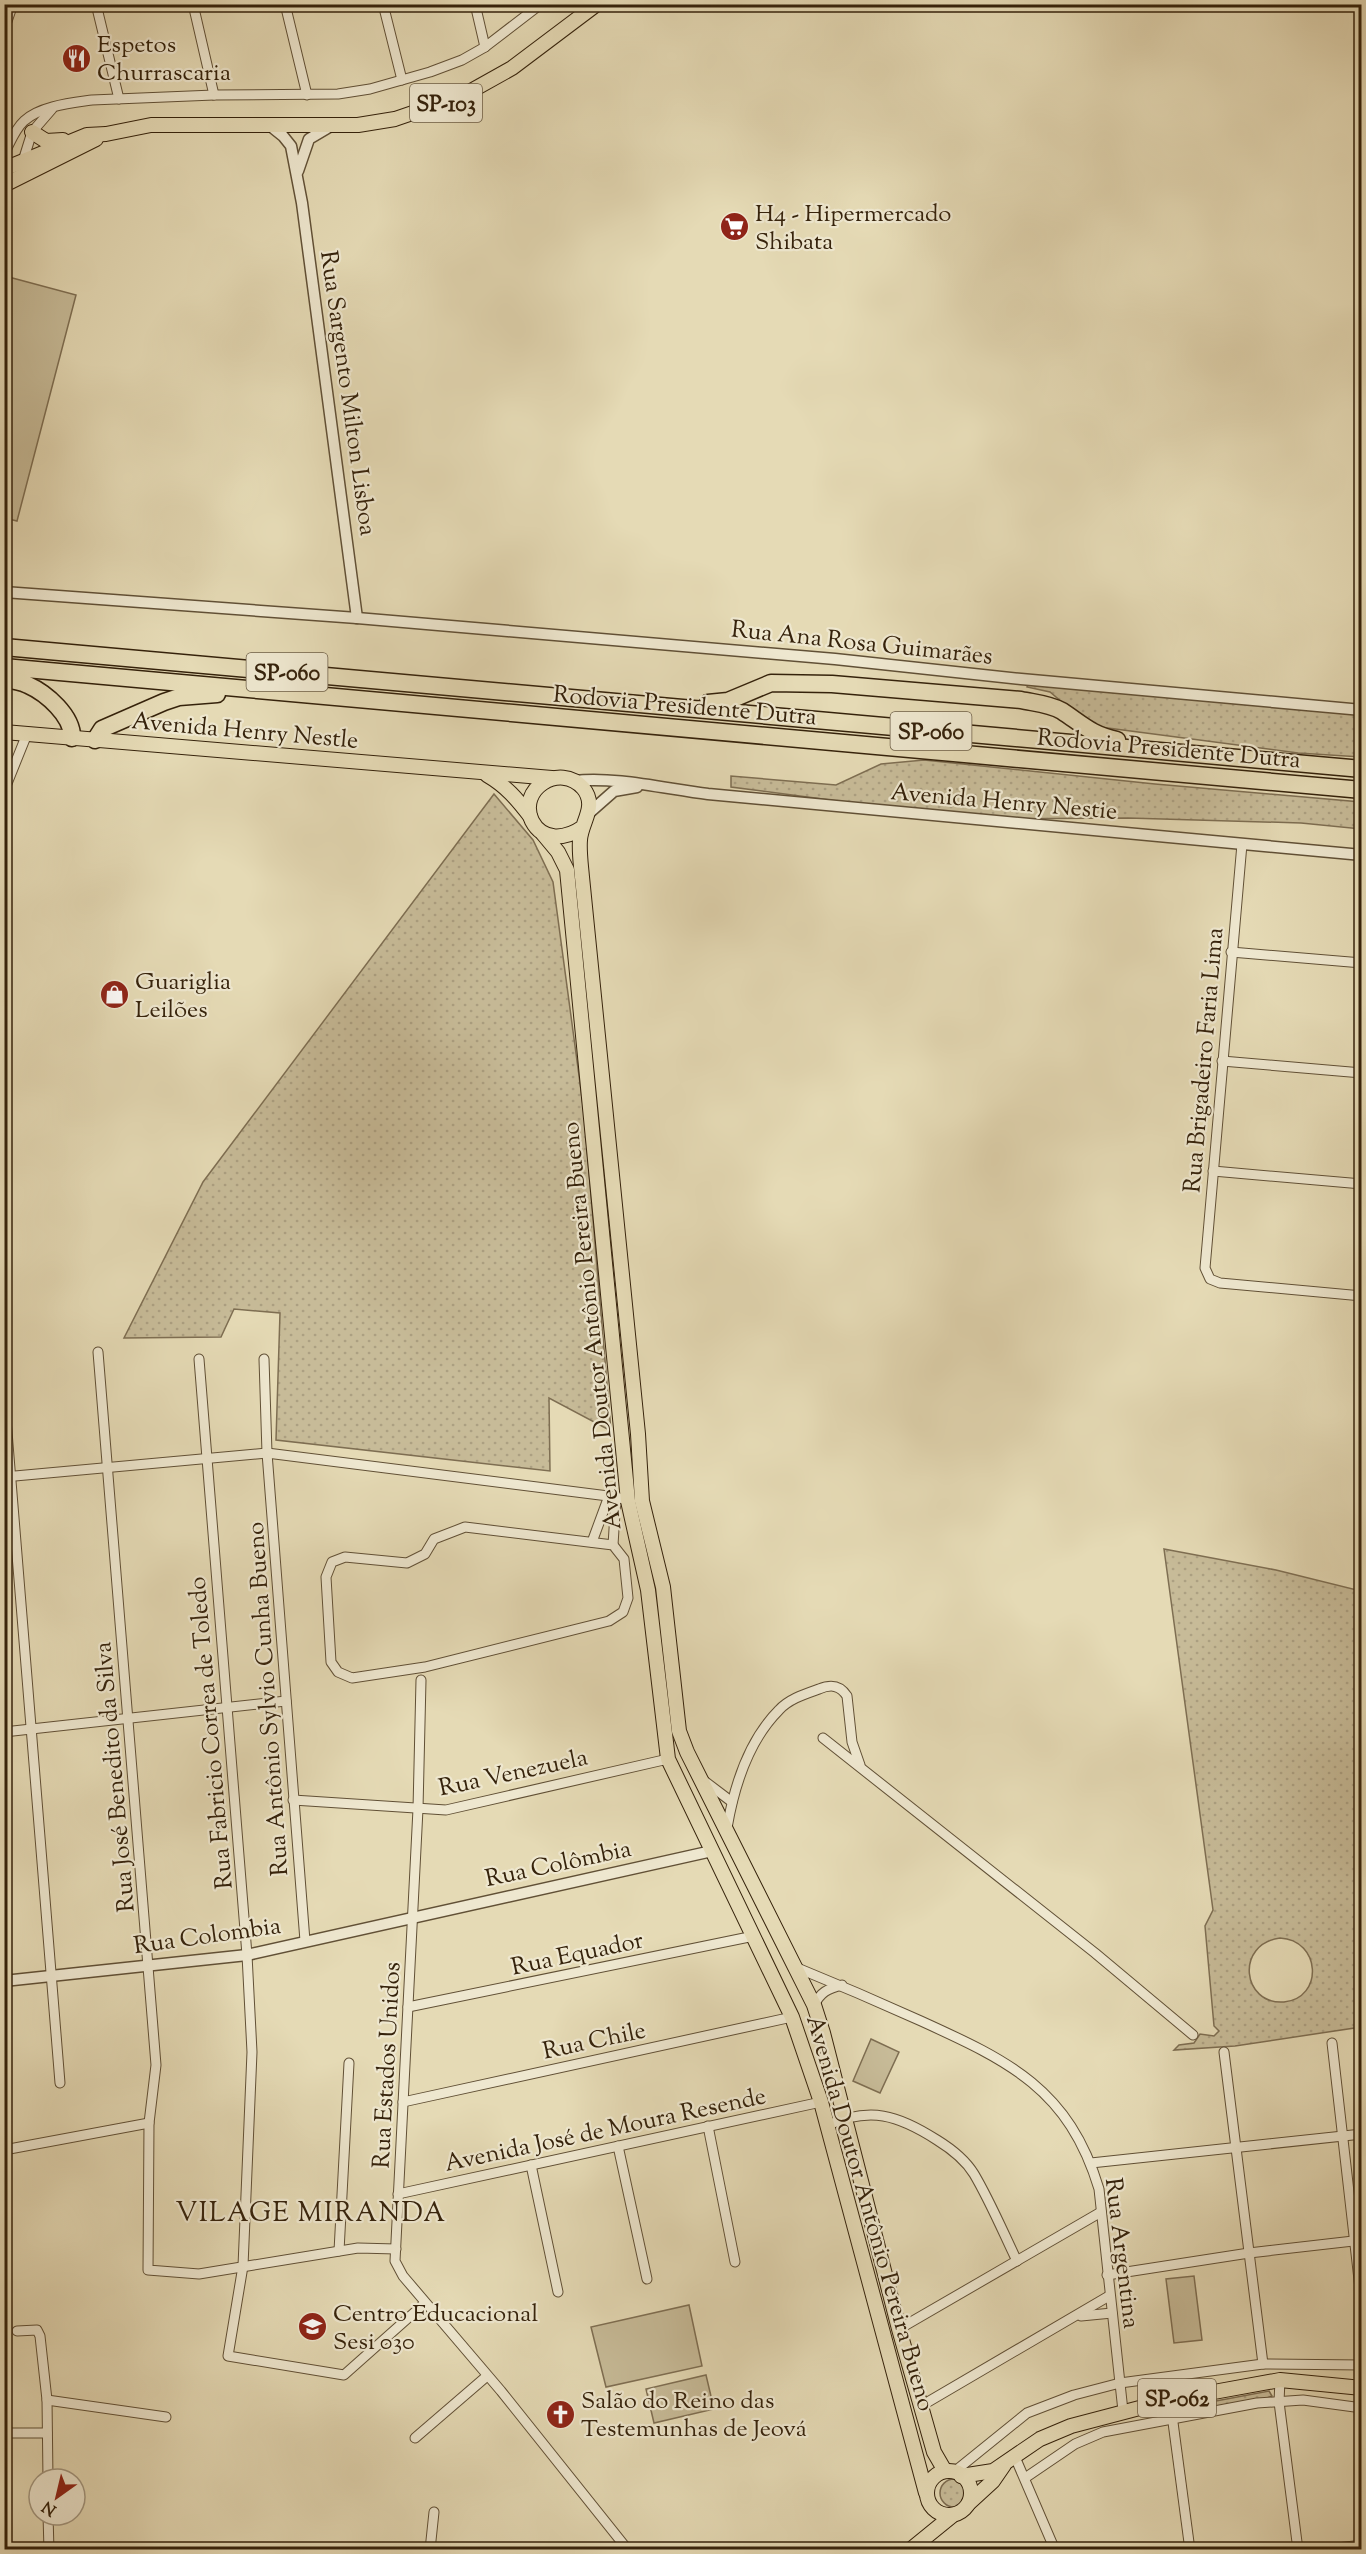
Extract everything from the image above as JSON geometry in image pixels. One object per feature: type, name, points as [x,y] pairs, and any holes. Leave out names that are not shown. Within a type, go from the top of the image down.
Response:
[{"type":"highway","name":"Rodovia Presidente Dutra","points":[[4,647],[1362,770]]},
{"type":"highway","name":"Rodovia Presidente Dutra","points":[[4,667],[1362,790]]},
{"type":"highway","points":[[4,679],[29,685],[46,697],[70,725],[72,738]]},
{"type":"highway","points":[[670,707],[728,701],[771,683],[832,684],[1021,700],[1050,705],[1087,730],[1102,737],[1192,754]]},
{"type":"highway","points":[[95,740],[102,729],[117,721],[179,697],[266,690]]},
{"type":"main road","name":"SP-103","points":[[4,169],[77,138],[151,125],[358,125],[395,120],[462,96],[512,68],[597,4]]},
{"type":"main road","points":[[32,132],[46,141],[77,138]]},
{"type":"main road","points":[[4,183],[106,134]]},
{"type":"main road","points":[[4,183],[24,161]]},
{"type":"main road","name":"Avenida Henry Nestle","points":[[4,732],[553,778]]},
{"type":"main road","points":[[483,773],[502,783],[542,833],[556,838],[571,836],[583,827],[589,813],[589,801],[584,789],[574,781],[553,778],[542,783],[533,792],[529,804],[530,816]]},
{"type":"main road","name":"Avenida Doutor Antônio Pereira Bueno","points":[[583,827],[580,840],[582,877],[638,1434],[642,1501],[663,1587],[679,1731],[792,1966],[814,2005],[823,2032],[843,2118],[899,2329],[934,2452],[953,2473]]},
{"type":"main road","name":"Avenida Doutor Antônio Pereira Bueno","points":[[542,833],[558,852],[567,870],[618,1498],[648,1590],[668,1759],[792,2017],[821,2102],[926,2493]]},
{"type":"main road","points":[[668,1759],[687,1761],[700,1778]]},
{"type":"main road","points":[[729,1832],[718,1834],[712,1852],[729,1859],[737,1849]]},
{"type":"main road","name":"SP-062","points":[[953,2473],[979,2474],[1010,2461],[1050,2435],[1071,2426],[1123,2410],[1170,2400],[1280,2380],[1362,2388]]},
{"type":"main road","name":"SP-062","points":[[915,2545],[952,2515],[961,2511],[993,2481],[1010,2461]]},
{"type":"main road","points":[[952,2515],[938,2512],[932,2507],[926,2493],[929,2482],[936,2474],[953,2473],[968,2481],[971,2492],[969,2503]]},
{"type":"main road","name":"SP-062","points":[[915,2545],[932,2518],[932,2507]]},
{"type":"street","points":[[4,30],[13,4]]},
{"type":"street","points":[[96,4],[119,99]]},
{"type":"street","points":[[193,4],[214,95]]},
{"type":"street","points":[[285,4],[307,95]]},
{"type":"street","points":[[383,4],[402,80]]},
{"type":"street","points":[[475,4],[485,47]]},
{"type":"street","points":[[4,154],[16,130],[24,121],[54,107],[92,100],[214,95],[338,94],[402,80],[462,60],[485,47],[541,4]]},
{"type":"street","points":[[24,161],[32,132],[54,107]]},
{"type":"street","name":"Rua Sargento Milton Lisboa","points":[[268,124],[288,140],[297,174],[314,282],[357,618]]},
{"type":"street","points":[[297,174],[309,138],[334,124]]},
{"type":"street","name":"Rua Ana Rosa Guimarães","points":[[4,592],[357,618],[834,659],[1021,679],[1362,710]]},
{"type":"street","points":[[4,791],[27,734]]},
{"type":"street","name":"Avenida Henry Nestie","points":[[574,781],[596,780],[708,794],[1362,855]]},
{"type":"street","points":[[589,813],[614,791],[644,786]]},
{"type":"street","name":"Rua Brigadeiro Faria Lima","points":[[1242,844],[1205,1268],[1210,1279],[1220,1283],[1362,1296]]},
{"type":"street","points":[[1231,952],[1362,963]]},
{"type":"street","points":[[1222,1061],[1362,1073]]},
{"type":"street","points":[[1213,1171],[1362,1184]]},
{"type":"street","name":"Rua José Benedito da Silva","points":[[98,1353],[156,2065],[149,2123],[147,2270],[199,2274],[243,2266]]},
{"type":"street","name":"Rua Fabricio Correa de Toledo","points":[[199,1359],[247,1955],[252,2052],[243,2266],[228,2356],[344,2375],[425,2303]]},
{"type":"street","name":"Rua Antônio Sylvio Cunha Bueno","points":[[264,1359],[267,1453],[305,1941]]},
{"type":"street","points":[[4,1395],[8,1477],[32,1730],[60,2083]]},
{"type":"street","points":[[8,1477],[267,1453],[642,1501]]},
{"type":"street","points":[[592,1542],[618,1498]]},
{"type":"street","points":[[613,1545],[618,1498]]},
{"type":"street","points":[[465,1527],[592,1542],[613,1545],[624,1559],[628,1598],[623,1612],[609,1621],[424,1667],[352,1678],[338,1672],[331,1662],[326,1577],[332,1563],[345,1557],[407,1563],[425,1554],[434,1539],[465,1527]]},
{"type":"street","name":"Rua Estados Unidos","points":[[421,1680],[418,1809],[396,2261],[403,2276],[488,2376],[628,2550]]},
{"type":"street","points":[[729,1832],[732,1802],[753,1745],[779,1709],[802,1695],[827,1686],[838,1686],[847,1696],[852,1742],[860,1765]]},
{"type":"street","points":[[4,1732],[286,1701]]},
{"type":"street","points":[[823,1738],[860,1765],[1193,2034]]},
{"type":"street","name":"Rua Venezuela","points":[[293,1800],[446,1810],[668,1759]]},
{"type":"street","points":[[700,1778],[732,1802]]},
{"type":"street","name":"Rua Colômbia","points":[[413,1916],[712,1852]]},
{"type":"street","name":"Rua Colombia","points":[[4,1981],[247,1955],[413,1916]]},
{"type":"street","name":"Rua Equador","points":[[408,2007],[754,1936]]},
{"type":"street","name":"Rua Argentina","points":[[792,1966],[842,1985],[977,2047],[1020,2072],[1050,2099],[1074,2131],[1091,2163],[1099,2189],[1123,2410]]},
{"type":"street","points":[[814,2005],[819,1995],[828,1988],[842,1985]]},
{"type":"street","name":"Rua Chile","points":[[403,2102],[792,2017]]},
{"type":"street","points":[[1332,2043],[1342,2136],[1358,2241],[1362,2306]]},
{"type":"street","points":[[1224,2052],[1263,2364]]},
{"type":"street","points":[[339,2251],[349,2063]]},
{"type":"street","name":"Avenida José de Moura Resende","points":[[398,2194],[821,2102]]},
{"type":"street","points":[[826,2126],[843,2118],[884,2115],[915,2126],[949,2148],[973,2172],[1017,2261]]},
{"type":"street","points":[[4,2150],[149,2123]]},
{"type":"street","points":[[708,2126],[735,2262]]},
{"type":"street","points":[[1091,2163],[1362,2134]]},
{"type":"street","points":[[618,2146],[647,2279]]},
{"type":"street","points":[[531,2165],[558,2292]]},
{"type":"street","points":[[899,2329],[1101,2212]]},
{"type":"street","points":[[1107,2275],[1249,2253],[1358,2241]]},
{"type":"street","points":[[243,2266],[358,2248],[396,2249]]},
{"type":"street","points":[[921,2406],[1109,2296]]},
{"type":"street","points":[[1076,2317],[1112,2313]]},
{"type":"street","points":[[17,2331],[37,2330],[39,2336],[47,2400],[48,2467]]},
{"type":"street","points":[[953,2473],[1027,2414],[1074,2395],[1120,2383],[1263,2364],[1362,2365]]},
{"type":"street","points":[[415,2438],[488,2376]]},
{"type":"street","points":[[1280,2380],[1279,2402],[1298,2550]]},
{"type":"street","points":[[47,2400],[166,2416]]},
{"type":"street","points":[[1170,2400],[1190,2550]]},
{"type":"street","points":[[1025,2478],[1075,2444],[1103,2432],[1257,2403],[1303,2400],[1362,2408]]},
{"type":"street","points":[[4,2433],[47,2433]]},
{"type":"street","points":[[1010,2461],[1025,2478],[1054,2550]]},
{"type":"street","points":[[430,2550],[434,2512]]},
{"type":"street","points":[[48,2527],[49,2550]]},
{"type":"street","points":[[1321,2550],[1362,2545]]},
{"type":"shaded area","points":[[5,276],[76,295],[17,521],[5,518]]},
{"type":"shaded area","points":[[1028,683],[1361,714],[1361,757],[1298,753],[1100,727],[1082,719],[1050,692],[1027,687]]},
{"type":"shaded area","points":[[924,760],[1361,802],[1361,829],[1301,823],[1128,818],[974,819],[731,787],[731,776],[836,785],[881,764]]},
{"type":"shaded area","points":[[494,794],[533,840],[553,882],[584,1113],[611,1431],[549,1398],[550,1471],[276,1440],[280,1313],[234,1309],[221,1337],[124,1338],[203,1182]]},
{"type":"shaded area","points":[[1164,1549],[1276,1570],[1361,1591],[1361,2027],[1235,2046],[1174,2050],[1179,2045],[1194,2043],[1200,2034],[1214,2036],[1219,2031],[1214,2026],[1205,1926],[1213,1910]],"holes":[[[1280,1938],[1294,1941],[1304,1948],[1310,1958],[1311,1981],[1306,1991],[1297,1998],[1284,2002],[1270,2000],[1259,1994],[1252,1985],[1249,1973],[1250,1962],[1256,1951],[1266,1943]]]},
{"type":"shaded area","points":[[871,2039],[899,2052],[880,2093],[853,2081]]},
{"type":"shaded area","points":[[1194,2276],[1202,2340],[1174,2343],[1166,2279]]},
{"type":"shaded area","points":[[689,2305],[702,2366],[606,2387],[591,2327]]},
{"type":"shaded area","points":[[706,2375],[714,2409],[654,2423],[646,2389]]},
{"type":"shaded area","points":[[1269,2391],[1272,2396],[1268,2398],[1179,2412],[1184,2407]]},
{"type":"shaded area","points":[[954,2479],[964,2483],[968,2493],[964,2503],[954,2507],[944,2503],[940,2493],[944,2483]]},
{"type":"place","name":"Espetos Churrascaria","points":[[76,58]]},
{"type":"place","name":"H4 - Hipermercado Shibata","points":[[734,227]]},
{"type":"place","name":"Guariglia Leilões","points":[[114,995]]},
{"type":"place","name":"Centro Educacional Sesi 030","points":[[312,2327]]},
{"type":"place","name":"Salão do Reino das Testemunhas de Jeová","points":[[560,2414]]},
{"type":"district","name":"VILAGE MIRANDA","points":[[311,2212]]}]
